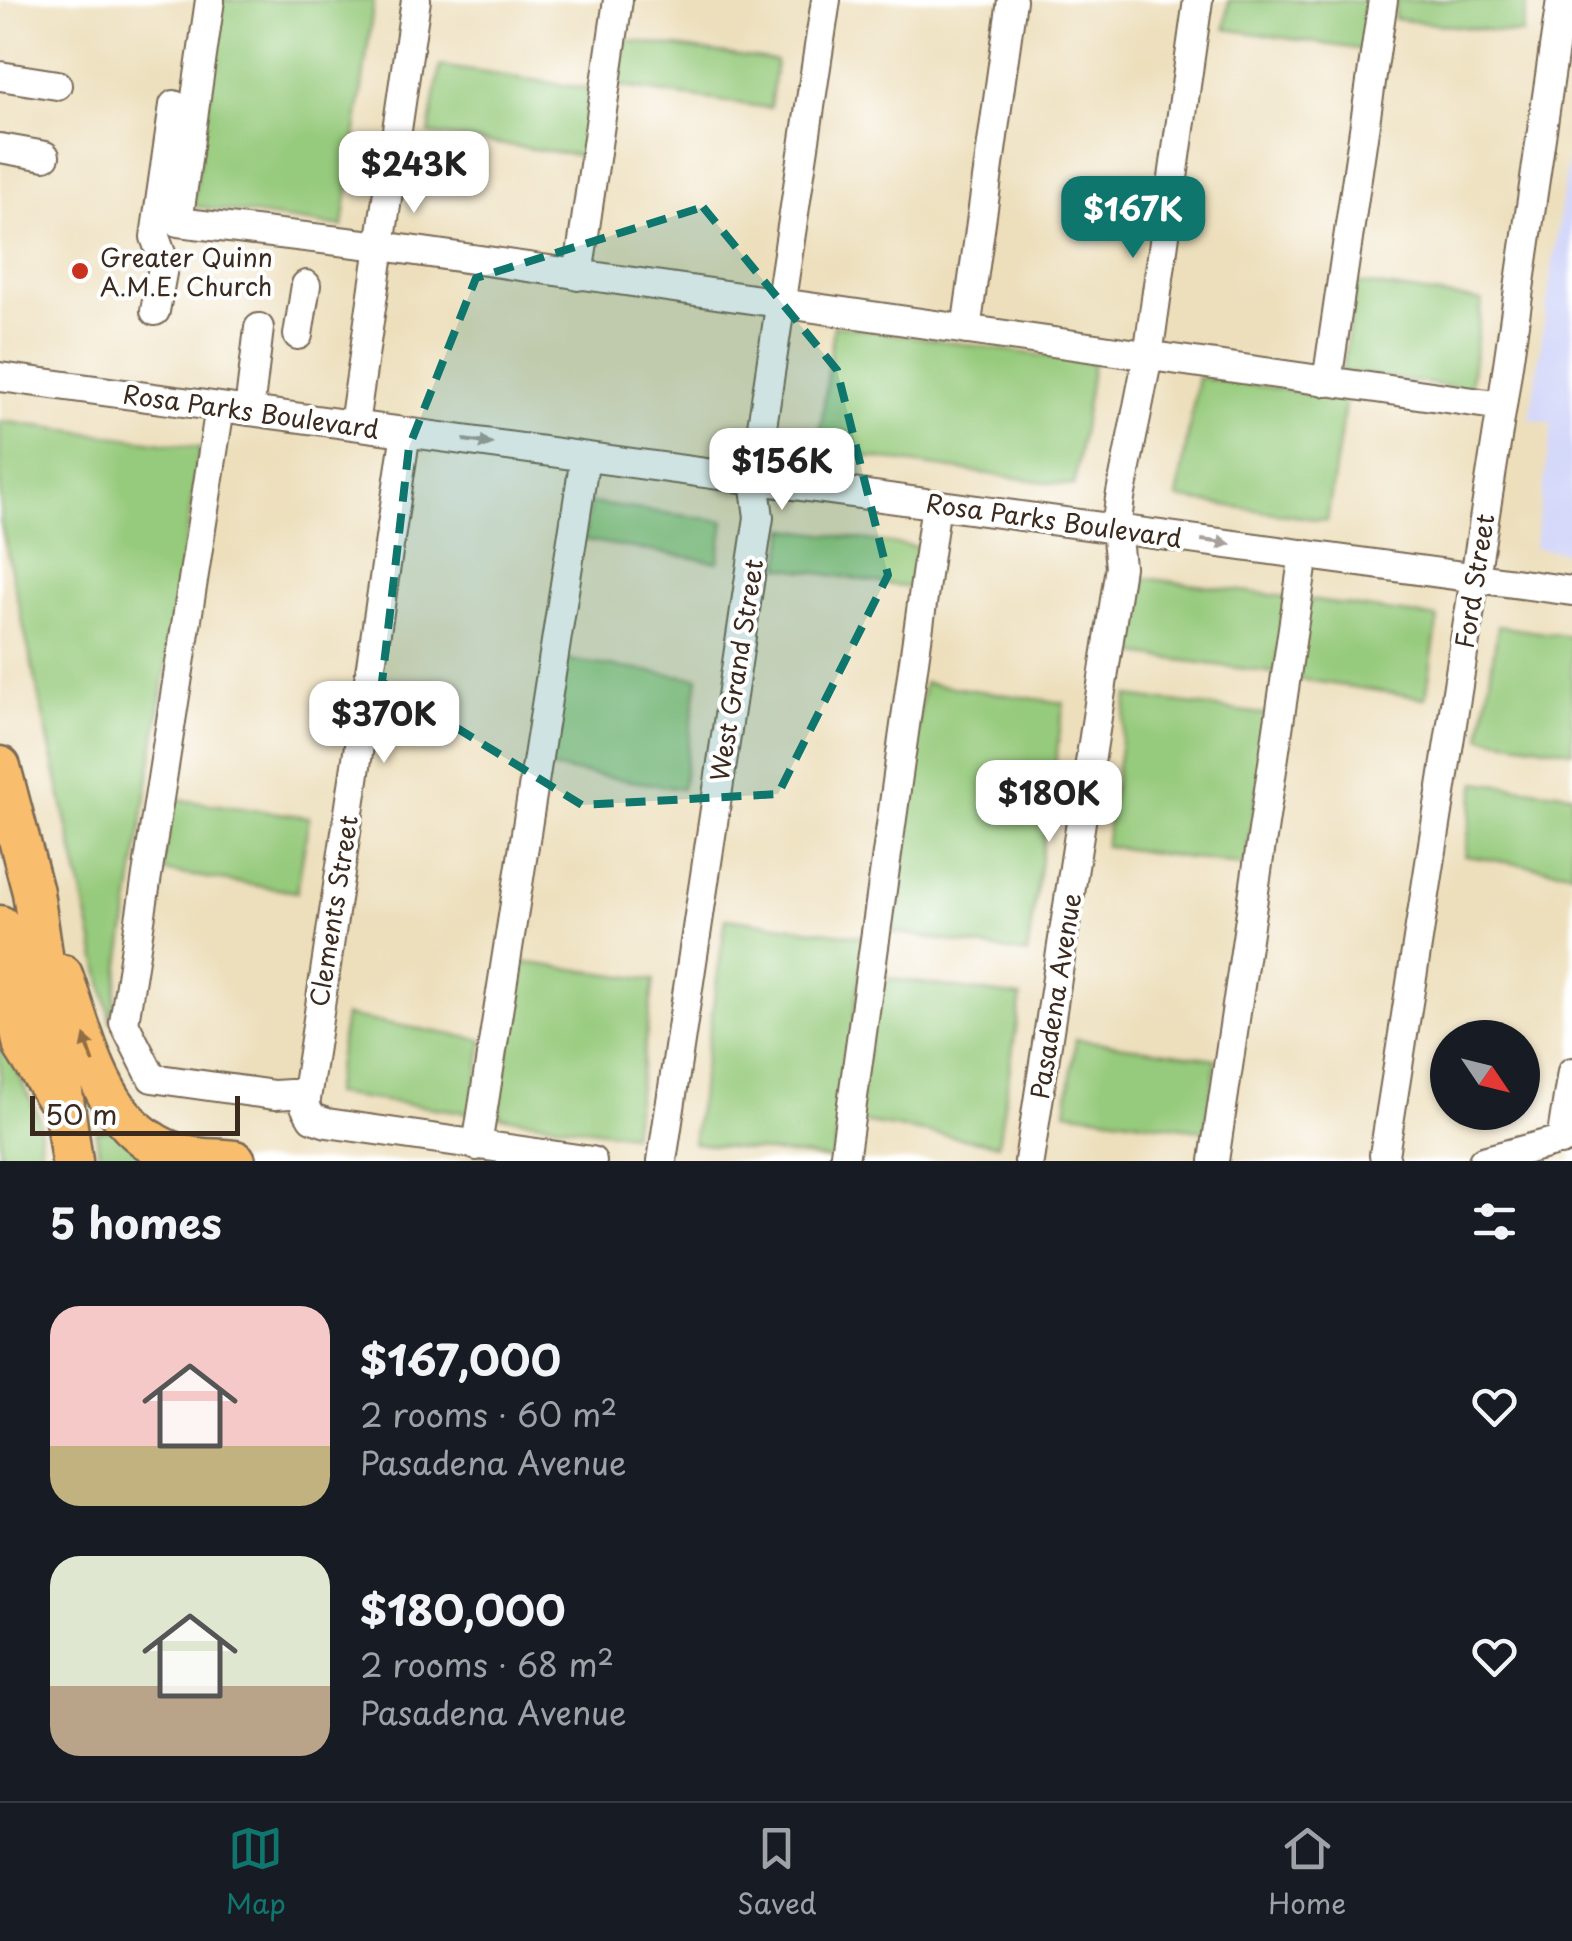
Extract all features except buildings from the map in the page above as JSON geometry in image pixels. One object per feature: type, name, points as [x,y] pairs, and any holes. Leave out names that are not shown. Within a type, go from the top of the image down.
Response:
[{"type":"highway","points":[[0,767],[32,892],[100,1084],[136,1131],[160,1147],[188,1156],[235,1161]]},
{"type":"highway","points":[[32,892],[72,1161]]},
{"type":"highway","points":[[0,926],[24,1046],[66,1112]]},
{"type":"street","points":[[210,0],[178,222],[381,246],[1502,406]]},
{"type":"street","points":[[354,424],[416,0]]},
{"type":"street","points":[[578,276],[618,0]]},
{"type":"street","name":"West Grand Street","points":[[662,1161],[760,517],[754,480],[826,0]]},
{"type":"street","points":[[966,330],[1012,0]]},
{"type":"street","name":"Pasadena Avenue","points":[[1029,1161],[1120,567],[1116,529],[1148,356],[1198,0]]},
{"type":"street","points":[[1327,382],[1383,0]]},
{"type":"street","name":"Ford Street","points":[[1386,1161],[1561,0]]},
{"type":"street","points":[[0,76],[56,85]]},
{"type":"street","points":[[155,311],[164,262],[155,238],[174,105]]},
{"type":"street","points":[[0,148],[46,156]]},
{"type":"street","points":[[298,335],[306,285]]},
{"type":"street","points":[[249,411],[259,328]]},
{"type":"street","name":"Rosa Parks Boulevard","points":[[0,377],[1572,591]]},
{"type":"street","points":[[220,407],[124,1022],[152,1078],[274,1095],[306,1092],[305,1106],[312,1118],[327,1123],[592,1161]]},
{"type":"street","name":"Clements Street","points":[[306,1092],[406,432]]},
{"type":"street","points":[[477,1146],[585,457]]},
{"type":"street","points":[[844,1161],[936,504]]},
{"type":"street","points":[[1214,1161],[1304,554]]},
{"type":"street","points":[[1483,1161],[1566,1139],[1572,1072]]},
{"type":"highlighted area","points":[[703,207],[837,370],[888,575],[778,794],[582,805],[382,682],[409,447],[476,278]]},
{"type":"shaded area","points":[[1572,129],[1572,553],[1534,548],[1552,423],[1530,419]]},
{"type":"green space","points":[[222,0],[374,0],[343,227],[193,206]]},
{"type":"green space","points":[[1229,0],[1378,0],[1371,51],[1225,29]]},
{"type":"green space","points":[[1396,0],[1527,0],[1522,34],[1394,19]]},
{"type":"green space","points":[[626,40],[776,61],[770,108],[617,86]]},
{"type":"green space","points":[[440,66],[591,89],[582,156],[429,134]]},
{"type":"green space","points":[[1356,283],[1482,301],[1470,389],[1342,372]]},
{"type":"green space","points":[[834,325],[1093,363],[1074,486],[818,450]]},
{"type":"green space","points":[[1198,377],[1346,398],[1327,521],[1177,498]]},
{"type":"green space","points":[[0,421],[200,448],[111,1023],[0,520]]},
{"type":"green space","points":[[590,503],[724,521],[718,562],[584,540]]},
{"type":"green space","points":[[786,529],[919,547],[913,588],[780,567]]},
{"type":"green space","points":[[1145,578],[1286,597],[1275,673],[1134,654]]},
{"type":"green space","points":[[1309,600],[1438,618],[1426,698],[1298,679]]},
{"type":"green space","points":[[1498,626],[1572,637],[1572,751],[1481,737]]},
{"type":"green space","points":[[565,660],[698,678],[682,789],[550,768]]},
{"type":"green space","points":[[924,683],[1064,703],[1027,954],[887,931]]},
{"type":"green space","points":[[1128,696],[1269,715],[1245,866],[1105,846]]},
{"type":"green space","points":[[1476,782],[1572,794],[1572,872],[1465,856]]},
{"type":"green space","points":[[173,799],[309,817],[297,892],[162,871]]},
{"type":"green space","points":[[726,918],[866,937],[833,1159],[693,1143]]},
{"type":"green space","points":[[521,962],[654,980],[632,1135],[498,1116]]},
{"type":"green space","points":[[880,977],[1021,997],[998,1144],[856,1121]]},
{"type":"green space","points":[[0,1001],[14,1065],[39,1117],[41,1161],[0,1161]]},
{"type":"green space","points":[[345,1016],[483,1040],[472,1113],[333,1094]]},
{"type":"green space","points":[[1076,1039],[1216,1059],[1206,1131],[1066,1111]]},
{"type":"green space","points":[[114,1128],[155,1161],[100,1161],[96,1132]]},
{"type":"place","name":"Greater Quinn A.M.E. Church","points":[[80,271]]}]
